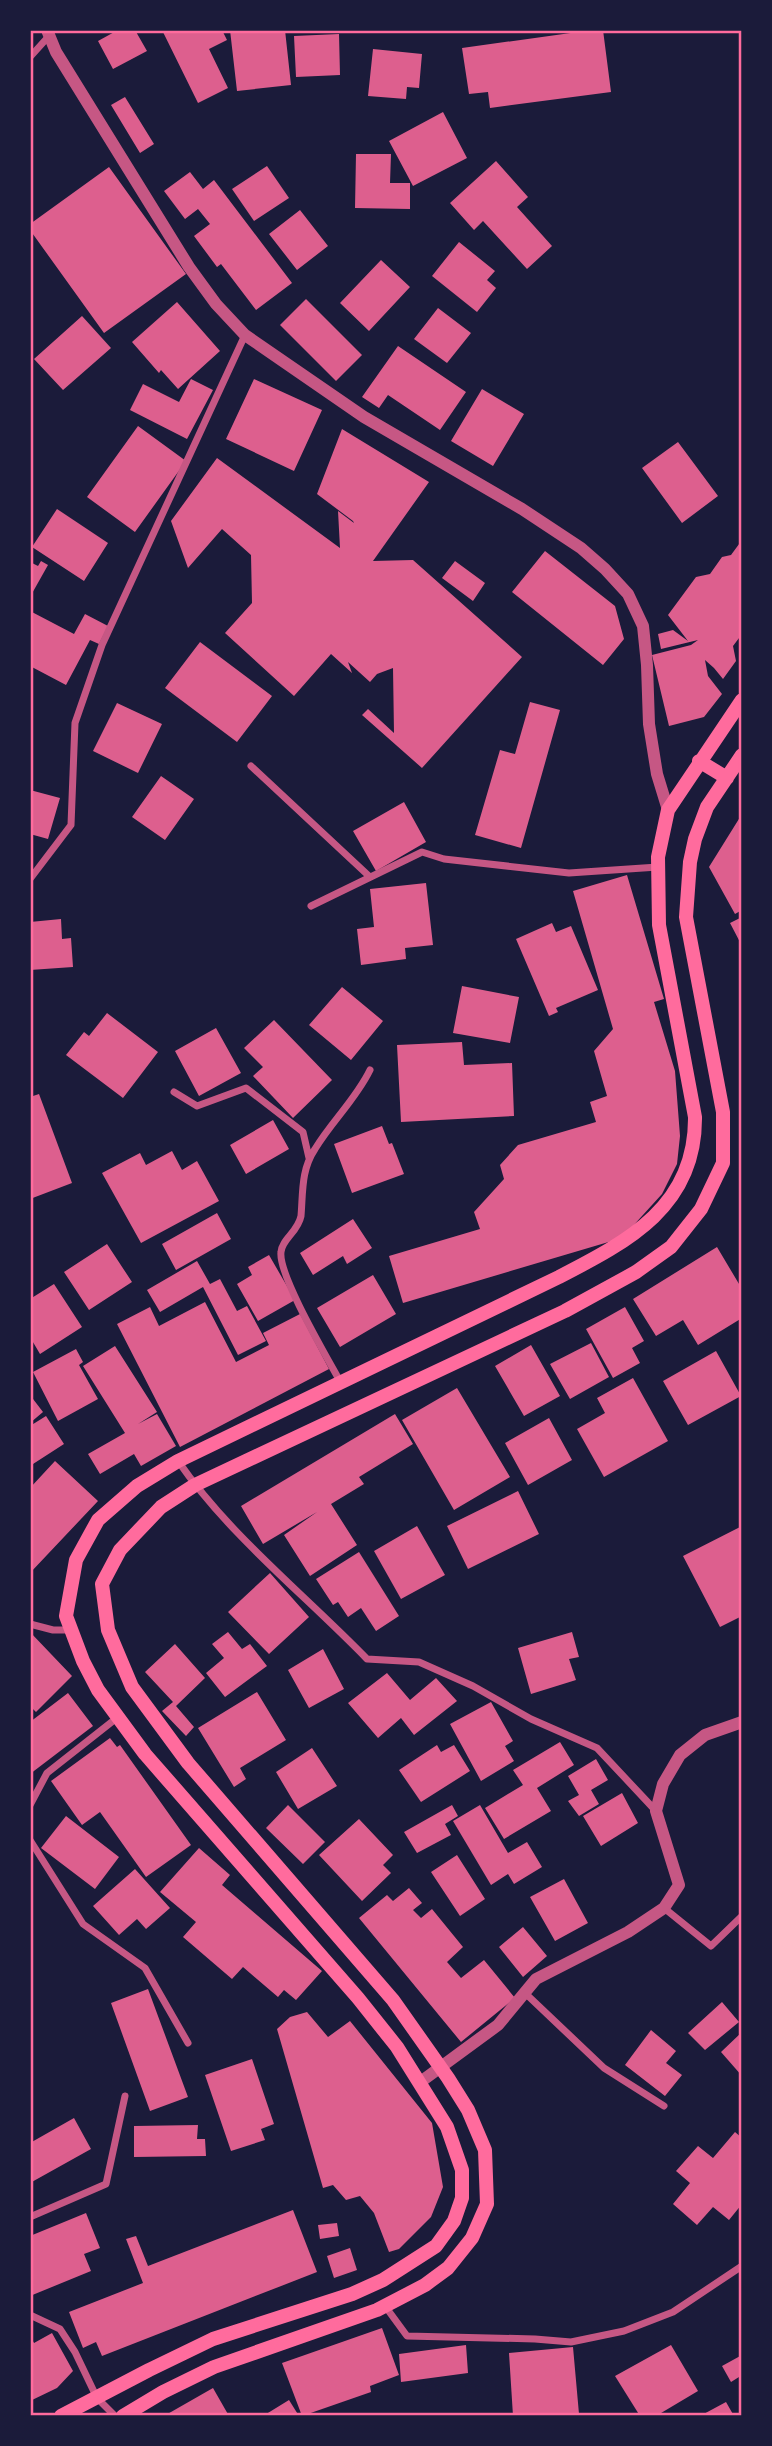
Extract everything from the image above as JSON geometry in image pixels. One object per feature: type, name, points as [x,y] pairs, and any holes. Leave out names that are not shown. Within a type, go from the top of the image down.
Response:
[{"type":"main road","points":[[61,2416],[213,2339],[352,2294],[414,2262],[436,2246],[454,2221],[462,2198],[462,2170],[447,2127],[397,2047],[358,1998],[145,1754],[97,1690],[66,1616],[76,1560],[98,1520],[137,1486],[178,1461],[559,1277],[618,1246],[663,1208],[685,1175],[695,1143],[695,1117],[659,925],[658,857],[668,810],[742,700]]},
{"type":"main road","points":[[123,2416],[163,2392],[214,2367],[385,2305],[425,2285],[448,2268],[472,2238],[486,2204],[485,2151],[468,2110],[393,2000],[188,1763],[132,1687],[108,1630],[102,1584],[120,1550],[161,1507],[195,1485],[565,1311],[624,1279],[671,1247],[701,1209],[723,1163],[723,1112],[686,917],[690,862],[695,839],[708,807],[742,755]]},
{"type":"main road","points":[[699,761],[727,778]]},
{"type":"street","points":[[30,57],[48,33],[189,267],[216,304],[245,335],[364,417],[522,509],[581,548],[606,569],[628,594],[642,626],[647,665],[649,724],[657,774],[668,810]]},
{"type":"street","points":[[30,879],[71,825],[75,723],[102,645],[245,335]]},
{"type":"street","points":[[251,766],[370,877]]},
{"type":"street","points":[[311,906],[422,852],[444,859],[569,873],[658,867]]},
{"type":"street","points":[[341,1383],[304,1316],[280,1257],[282,1245],[294,1233],[300,1220],[305,1167],[315,1148],[362,1086],[370,1070]]},
{"type":"street","points":[[174,1092],[197,1106],[246,1088],[303,1132],[309,1159]]},
{"type":"street","points":[[178,1461],[195,1485],[367,1659],[419,1662],[473,1686],[531,1719],[597,1748],[656,1811],[679,1885],[664,1908],[628,1932],[536,1979],[498,2025],[419,2083]]},
{"type":"street","points":[[30,1624],[53,1630],[72,1630]]},
{"type":"street","points":[[30,1805],[47,1773],[118,1717]]},
{"type":"street","points":[[656,1811],[663,1784],[680,1755],[705,1735],[742,1722]]},
{"type":"street","points":[[30,1840],[83,1924],[145,1968],[188,2043]]},
{"type":"street","points":[[664,1908],[710,1945],[742,1916]]},
{"type":"street","points":[[525,1993],[604,2068],[664,2106]]},
{"type":"street","points":[[30,2217],[106,2184],[125,2096]]},
{"type":"street","points":[[385,2305],[407,2336],[572,2342],[624,2331],[673,2312],[742,2266]]},
{"type":"street","points":[[30,2315],[60,2329],[75,2352],[97,2398],[115,2416]]},
{"type":"building","points":[[118,30],[135,30],[147,51],[113,69],[98,41]]},
{"type":"building","points":[[162,30],[222,30],[227,40],[209,49],[228,88],[198,103]]},
{"type":"building","points":[[230,30],[285,30],[291,85],[237,91]]},
{"type":"building","points":[[603,30],[611,92],[490,108],[488,92],[469,94],[462,48]]},
{"type":"building","points":[[339,34],[340,75],[296,77],[294,36]]},
{"type":"building","points":[[373,49],[422,54],[419,88],[407,87],[406,99],[368,96]]},
{"type":"building","points":[[125,97],[154,144],[140,153],[111,105]]},
{"type":"building","points":[[443,112],[467,158],[413,186],[389,141]]},
{"type":"building","points":[[356,154],[391,154],[390,183],[410,183],[410,209],[355,208]]},
{"type":"building","points":[[496,161],[528,197],[517,207],[552,246],[527,269],[483,221],[474,230],[450,203]]},
{"type":"building","points":[[267,166],[289,198],[254,221],[232,189]]},
{"type":"building","points":[[109,167],[186,274],[104,333],[30,230],[30,224]]},
{"type":"building","points":[[190,172],[203,189],[214,180],[292,283],[256,310],[221,264],[217,267],[194,236],[210,224],[198,209],[185,219],[164,191]]},
{"type":"building","points":[[300,210],[328,246],[297,270],[269,234]]},
{"type":"building","points":[[459,242],[495,271],[487,280],[496,288],[477,312],[432,276]]},
{"type":"building","points":[[381,260],[410,287],[369,331],[340,303]]},
{"type":"building","points":[[306,299],[362,355],[336,381],[280,325]]},
{"type":"building","points":[[177,302],[220,351],[178,389],[161,370],[159,373],[132,342]]},
{"type":"building","points":[[438,308],[471,333],[447,363],[414,339]]},
{"type":"building","points":[[82,316],[111,348],[63,390],[34,359]]},
{"type":"building","points":[[398,346],[466,392],[440,430],[388,395],[379,408],[362,397]]},
{"type":"building","points":[[191,379],[213,390],[187,439],[130,410],[143,384],[179,402]]},
{"type":"building","points":[[254,379],[322,410],[294,471],[226,439]]},
{"type":"building","points":[[482,389],[524,414],[493,466],[451,441]]},
{"type":"building","points":[[138,426],[186,461],[135,532],[87,497]]},
{"type":"building","points":[[342,429],[429,482],[373,561],[413,560],[522,657],[422,768],[362,715],[368,709],[394,733],[393,668],[377,674],[370,682],[348,662],[352,673],[331,654],[294,696],[225,633],[252,603],[251,555],[222,529],[188,568],[171,521],[217,458],[340,548],[338,511],[354,523],[317,494]]},
{"type":"building","points":[[678,442],[718,496],[682,523],[642,468]]},
{"type":"building","points":[[57,509],[108,543],[84,581],[32,547]]},
{"type":"building","points":[[742,540],[742,634],[733,646],[736,661],[723,679],[705,660],[708,676],[722,694],[704,717],[669,726],[652,655],[691,645],[698,640],[661,649],[658,634],[673,630],[688,641],[668,615],[696,577],[710,574],[722,557],[731,555]]},
{"type":"building","points":[[545,551],[615,606],[624,639],[603,665],[512,592]]},
{"type":"building","points":[[41,561],[48,565],[30,597],[30,562],[38,566]]},
{"type":"building","points":[[455,561],[485,583],[473,601],[442,578]]},
{"type":"building","points":[[30,611],[74,634],[85,614],[108,626],[99,644],[90,640],[66,685],[30,666]]},
{"type":"building","points":[[200,642],[272,696],[237,742],[165,688]]},
{"type":"building","points":[[530,702],[560,710],[521,848],[475,835],[500,750],[515,754]]},
{"type":"building","points":[[117,703],[162,724],[138,773],[93,751]]},
{"type":"building","points":[[161,776],[194,799],[165,840],[132,817]]},
{"type":"building","points":[[30,790],[60,798],[48,839],[30,834]]},
{"type":"building","points":[[404,802],[426,842],[376,871],[353,831]]},
{"type":"building","points":[[742,814],[742,910],[735,914],[709,867]]},
{"type":"building","points":[[627,875],[664,999],[654,1002],[675,1071],[680,1136],[677,1164],[662,1194],[622,1238],[403,1303],[389,1256],[480,1229],[474,1212],[504,1179],[500,1165],[518,1145],[596,1122],[590,1102],[607,1096],[594,1051],[613,1029],[573,891]]},
{"type":"building","points":[[426,883],[433,945],[405,948],[406,959],[361,965],[357,929],[374,927],[370,889]]},
{"type":"building","points":[[742,917],[742,946],[730,923]]},
{"type":"building","points":[[61,919],[62,939],[71,938],[73,967],[30,970],[30,922]]},
{"type":"building","points":[[552,923],[556,932],[571,926],[598,990],[556,1008],[558,1012],[549,1016],[516,939]]},
{"type":"building","points":[[462,986],[519,997],[510,1043],[453,1033]]},
{"type":"building","points":[[342,987],[383,1021],[351,1060],[309,1025]]},
{"type":"building","points":[[107,1013],[158,1052],[123,1098],[66,1055],[84,1032],[89,1036]]},
{"type":"building","points":[[274,1020],[332,1080],[293,1118],[253,1076],[263,1067],[244,1048]]},
{"type":"building","points":[[216,1028],[241,1073],[199,1096],[175,1051]]},
{"type":"building","points":[[462,1042],[464,1065],[512,1063],[514,1116],[401,1122],[397,1045]]},
{"type":"building","points":[[39,1094],[72,1183],[30,1199],[30,1097]]},
{"type":"building","points":[[273,1120],[289,1149],[246,1174],[230,1145]]},
{"type":"building","points":[[382,1126],[404,1174],[352,1193],[334,1144]]},
{"type":"building","points":[[172,1151],[182,1170],[197,1161],[219,1201],[141,1243],[102,1173],[140,1153],[146,1165]]},
{"type":"building","points":[[217,1213],[231,1239],[176,1270],[162,1244]]},
{"type":"building","points":[[353,1219],[372,1248],[347,1264],[343,1256],[313,1275],[300,1253]]},
{"type":"building","points":[[107,1244],[132,1282],[89,1310],[64,1272]]},
{"type":"building","points":[[717,1247],[742,1289],[742,1318],[698,1345],[683,1320],[656,1336],[633,1299]]},
{"type":"building","points":[[269,1255],[295,1300],[258,1321],[237,1284],[252,1275],[248,1267]]},
{"type":"building","points":[[197,1261],[210,1284],[220,1279],[237,1311],[247,1306],[266,1341],[238,1355],[203,1287],[160,1312],[147,1290]]},
{"type":"building","points":[[373,1275],[396,1314],[340,1347],[317,1308]]},
{"type":"building","points":[[54,1284],[82,1327],[40,1354],[30,1337],[30,1299]]},
{"type":"building","points":[[205,1302],[236,1362],[269,1345],[263,1333],[300,1314],[329,1369],[180,1447],[117,1324],[150,1307],[159,1326]]},
{"type":"building","points":[[625,1307],[644,1341],[632,1348],[640,1363],[613,1378],[586,1329]]},
{"type":"building","points":[[591,1343],[609,1377],[570,1399],[550,1364]]},
{"type":"building","points":[[531,1345],[560,1396],[524,1416],[495,1366]]},
{"type":"building","points":[[115,1346],[157,1412],[138,1424],[157,1414],[176,1446],[141,1466],[134,1454],[100,1474],[88,1454],[125,1433],[83,1366]]},
{"type":"building","points":[[76,1349],[83,1362],[79,1365],[98,1399],[58,1421],[33,1372]]},
{"type":"building","points":[[716,1351],[741,1396],[688,1425],[663,1381]]},
{"type":"building","points":[[633,1378],[668,1441],[604,1477],[577,1429],[605,1413],[597,1398]]},
{"type":"building","points":[[457,1388],[510,1477],[454,1510],[402,1420]]},
{"type":"building","points":[[30,1395],[43,1412],[30,1423]]},
{"type":"building","points":[[395,1414],[413,1444],[359,1477],[364,1484],[331,1504],[357,1545],[310,1576],[284,1535],[317,1512],[263,1544],[241,1506]]},
{"type":"building","points":[[46,1416],[64,1444],[33,1464],[30,1458],[30,1426]]},
{"type":"building","points":[[549,1418],[572,1460],[528,1485],[505,1443]]},
{"type":"building","points":[[55,1461],[98,1501],[30,1573],[30,1488]]},
{"type":"building","points":[[518,1491],[539,1534],[468,1569],[447,1526]]},
{"type":"building","points":[[417,1526],[445,1575],[401,1599],[374,1551]]},
{"type":"building","points":[[742,1526],[742,1616],[720,1627],[683,1556]]},
{"type":"building","points":[[359,1552],[399,1616],[376,1631],[361,1608],[348,1617],[338,1602],[333,1605],[316,1579]]},
{"type":"building","points":[[270,1573],[309,1617],[269,1654],[228,1612]]},
{"type":"building","points":[[30,1632],[72,1676],[36,1712],[30,1706]]},
{"type":"building","points":[[228,1632],[242,1649],[250,1644],[267,1666],[225,1697],[206,1673],[224,1658],[212,1644]]},
{"type":"building","points":[[572,1632],[579,1657],[569,1659],[576,1680],[531,1694],[518,1648]]},
{"type":"building","points":[[175,1644],[205,1678],[176,1706],[194,1727],[186,1736],[162,1711],[173,1702],[145,1672]]},
{"type":"building","points":[[323,1649],[344,1689],[309,1708],[288,1670]]},
{"type":"building","points":[[387,1673],[410,1700],[436,1678],[457,1701],[414,1735],[401,1718],[378,1738],[348,1703]]},
{"type":"building","points":[[257,1692],[286,1740],[240,1768],[246,1779],[234,1787],[198,1728]]},
{"type":"building","points":[[68,1693],[93,1726],[30,1774],[30,1722]]},
{"type":"building","points":[[491,1702],[513,1741],[505,1746],[514,1761],[481,1781],[450,1724]]},
{"type":"building","points":[[110,1738],[117,1747],[120,1745],[191,1845],[146,1877],[100,1812],[82,1825],[51,1781]]},
{"type":"building","points":[[560,1742],[574,1765],[537,1788],[551,1811],[504,1839],[485,1808],[523,1785],[513,1770]]},
{"type":"building","points":[[437,1745],[441,1752],[454,1745],[470,1771],[421,1802],[399,1770]]},
{"type":"building","points":[[312,1748],[337,1786],[298,1809],[276,1772]]},
{"type":"building","points":[[596,1759],[608,1780],[591,1790],[599,1804],[579,1816],[568,1801],[579,1795],[568,1776]]},
{"type":"building","points":[[622,1793],[638,1823],[601,1846],[583,1816]]},
{"type":"building","points":[[288,1805],[325,1842],[303,1864],[266,1828]]},
{"type":"building","points":[[452,1805],[458,1816],[445,1824],[451,1835],[417,1853],[404,1832]]},
{"type":"building","points":[[480,1805],[508,1853],[527,1842],[542,1867],[514,1884],[508,1874],[491,1885],[453,1821]]},
{"type":"building","points":[[66,1816],[119,1857],[95,1889],[41,1848]]},
{"type":"building","points":[[359,1819],[393,1855],[383,1865],[391,1873],[362,1901],[319,1855]]},
{"type":"building","points":[[199,1848],[230,1875],[222,1885],[322,1971],[296,2000],[284,1990],[278,1997],[243,1967],[232,1979],[183,1937],[196,1922],[160,1892]]},
{"type":"building","points":[[457,1855],[485,1899],[460,1916],[431,1872]]},
{"type":"building","points":[[135,1869],[170,1908],[146,1929],[137,1919],[119,1935],[93,1906]]},
{"type":"building","points":[[564,1879],[588,1923],[555,1941],[530,1897]]},
{"type":"building","points":[[409,1888],[422,1903],[413,1910],[421,1918],[432,1909],[463,1947],[447,1962],[461,1978],[484,1960],[515,1998],[461,2042],[359,1918],[387,1895],[393,1901]]},
{"type":"building","points":[[523,1927],[547,1956],[523,1977],[499,1947]]},
{"type":"building","points":[[148,1989],[188,2097],[150,2111],[111,2003]]},
{"type":"building","points":[[722,2002],[739,2022],[705,2050],[688,2033]]},
{"type":"building","points":[[307,2012],[328,2037],[350,2021],[432,2123],[443,2187],[431,2217],[399,2249],[389,2252],[374,2213],[360,2196],[346,2200],[333,2185],[323,2188],[277,2029],[290,2017]]},
{"type":"building","points":[[651,2030],[676,2051],[666,2063],[682,2075],[665,2096],[625,2065]]},
{"type":"building","points":[[742,2032],[742,2076],[721,2052]]},
{"type":"building","points":[[252,2059],[274,2124],[261,2129],[265,2140],[231,2151],[205,2075]]},
{"type":"building","points":[[74,2118],[91,2149],[30,2183],[30,2143]]},
{"type":"building","points":[[198,2125],[197,2139],[205,2139],[206,2156],[134,2157],[134,2126]]},
{"type":"building","points":[[735,2132],[742,2138],[742,2204],[729,2220],[713,2207],[697,2225],[673,2204],[690,2183],[676,2171],[698,2146],[713,2158]]},
{"type":"building","points":[[293,2210],[317,2272],[102,2356],[96,2342],[83,2348],[69,2312],[143,2283],[126,2239],[136,2236],[148,2266]]},
{"type":"building","points":[[86,2213],[100,2248],[84,2254],[91,2271],[30,2296],[30,2236]]},
{"type":"building","points":[[337,2223],[339,2236],[320,2239],[318,2225]]},
{"type":"building","points":[[350,2248],[357,2270],[334,2278],[327,2256]]},
{"type":"building","points":[[382,2328],[399,2375],[370,2386],[371,2392],[302,2416],[282,2363]]},
{"type":"building","points":[[52,2333],[73,2371],[57,2388],[30,2401],[30,2336],[34,2343]]},
{"type":"building","points":[[466,2345],[468,2373],[401,2382],[399,2354]]},
{"type":"building","points":[[671,2345],[698,2391],[656,2416],[640,2416],[615,2376]]},
{"type":"building","points":[[573,2347],[579,2414],[513,2416],[509,2353]]},
{"type":"building","points":[[742,2355],[742,2383],[739,2377],[731,2382],[722,2366]]},
{"type":"building","points":[[213,2388],[229,2416],[164,2416]]},
{"type":"building","points":[[289,2400],[299,2416],[263,2416]]},
{"type":"building","points":[[726,2402],[734,2416],[700,2416]]}]
